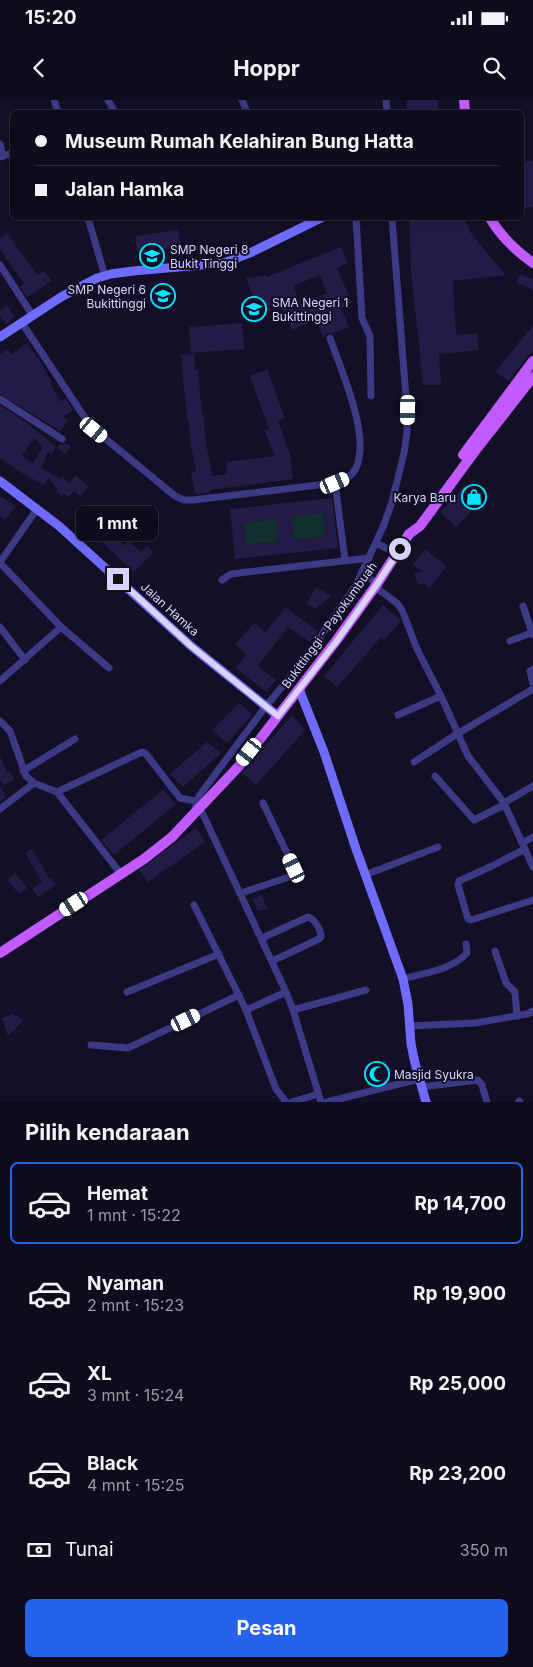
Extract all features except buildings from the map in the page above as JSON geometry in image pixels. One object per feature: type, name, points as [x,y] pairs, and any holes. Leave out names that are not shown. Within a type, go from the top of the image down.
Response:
[{"type":"main road","points":[[491,220],[501,235],[519,253],[533,263]]},
{"type":"main road","points":[[409,534],[415,521],[533,361]]},
{"type":"main road","name":"Bukittinggi - Payokumbuah","points":[[1,952],[144,859],[172,837],[197,808],[240,765],[336,642],[409,534],[420,526],[533,377]]},
{"type":"street","points":[[0,144],[1,157]]},
{"type":"street","points":[[89,220],[105,276]]},
{"type":"street","points":[[0,337],[61,297],[97,278],[133,271],[224,263],[252,252],[309,220]]},
{"type":"street","points":[[356,220],[362,318],[370,336],[371,396]]},
{"type":"street","points":[[197,808],[215,773],[266,706],[303,662],[356,585],[376,543],[392,502],[407,433],[408,410],[392,220]]},
{"type":"street","points":[[0,265],[33,316]]},
{"type":"street","points":[[22,323],[90,426],[175,496],[193,500],[335,483],[348,478],[356,468],[359,455],[359,438],[354,406],[330,338]]},
{"type":"street","points":[[0,399],[62,439]]},
{"type":"street","name":"Jalan Hamka","points":[[0,481],[59,526],[191,646],[278,716]]},
{"type":"street","points":[[335,483],[345,560]]},
{"type":"street","points":[[38,509],[0,563],[61,627],[109,668]]},
{"type":"street","points":[[376,543],[396,553]]},
{"type":"street","points":[[222,580],[231,574],[369,558]]},
{"type":"street","points":[[362,573],[397,603],[402,610],[417,649],[441,696],[457,734],[471,761],[504,804],[533,867]]},
{"type":"street","points":[[510,641],[532,634],[523,606]]},
{"type":"street","points":[[0,627],[25,660]]},
{"type":"street","points":[[0,681],[61,627]]},
{"type":"street","points":[[533,669],[530,671],[533,684]]},
{"type":"street","points":[[299,689],[327,761],[365,875],[403,979],[415,1063],[426,1102]]},
{"type":"street","points":[[414,762],[533,689]]},
{"type":"street","points":[[398,715],[441,696]]},
{"type":"street","points":[[0,721],[10,731],[23,771],[30,780],[57,792],[121,874]]},
{"type":"street","points":[[23,771],[75,739]]},
{"type":"street","points":[[57,792],[142,752],[146,754],[180,798],[197,808],[241,893],[286,992],[320,1102]]},
{"type":"street","points":[[435,776],[474,820],[533,786]]},
{"type":"street","points":[[0,809],[34,783]]},
{"type":"street","points":[[241,893],[293,874],[294,868],[263,803]]},
{"type":"street","points":[[533,837],[524,846],[492,866],[459,881],[458,885],[468,919],[471,920],[533,900]]},
{"type":"street","points":[[365,875],[438,847]]},
{"type":"street","points":[[194,905],[246,1010],[276,1089],[286,1102]]},
{"type":"street","points":[[262,938],[308,917],[314,921],[320,931],[321,937],[319,940],[272,961]]},
{"type":"street","points":[[403,979],[445,967],[463,957],[466,953],[466,944]]},
{"type":"street","points":[[495,951],[506,983],[514,992],[517,1016]]},
{"type":"street","points":[[127,992],[219,954]]},
{"type":"street","points":[[293,1010],[366,990]]},
{"type":"street","points":[[246,1010],[286,992]]},
{"type":"street","points":[[91,1045],[128,1048],[238,995]]},
{"type":"street","points":[[409,1026],[474,1023],[527,1014],[533,1011]]},
{"type":"street","points":[[328,1102],[420,1083],[478,1080],[482,1085],[487,1102]]},
{"type":"street","points":[[292,1102],[318,1094]]},
{"type":"green space","points":[[323,513],[325,537],[293,540],[291,516]]},
{"type":"green space","points":[[276,519],[279,541],[246,545],[243,523]]},
{"type":"place","name":"SMP Negeri 8 Bukit Tinggi","points":[[152,256]]},
{"type":"place","name":"SMP Negeri 6 Bukittinggi","points":[[163,296]]},
{"type":"place","name":"SMA Negeri 1 Bukittinggi","points":[[254,309]]},
{"type":"place","name":"Karya Baru","points":[[474,497]]},
{"type":"place","name":"Masjid Syukra","points":[[377,1074]]},
{"type":"route","points":[[118,579],[191,646],[278,716],[336,642],[400,549]]}]
